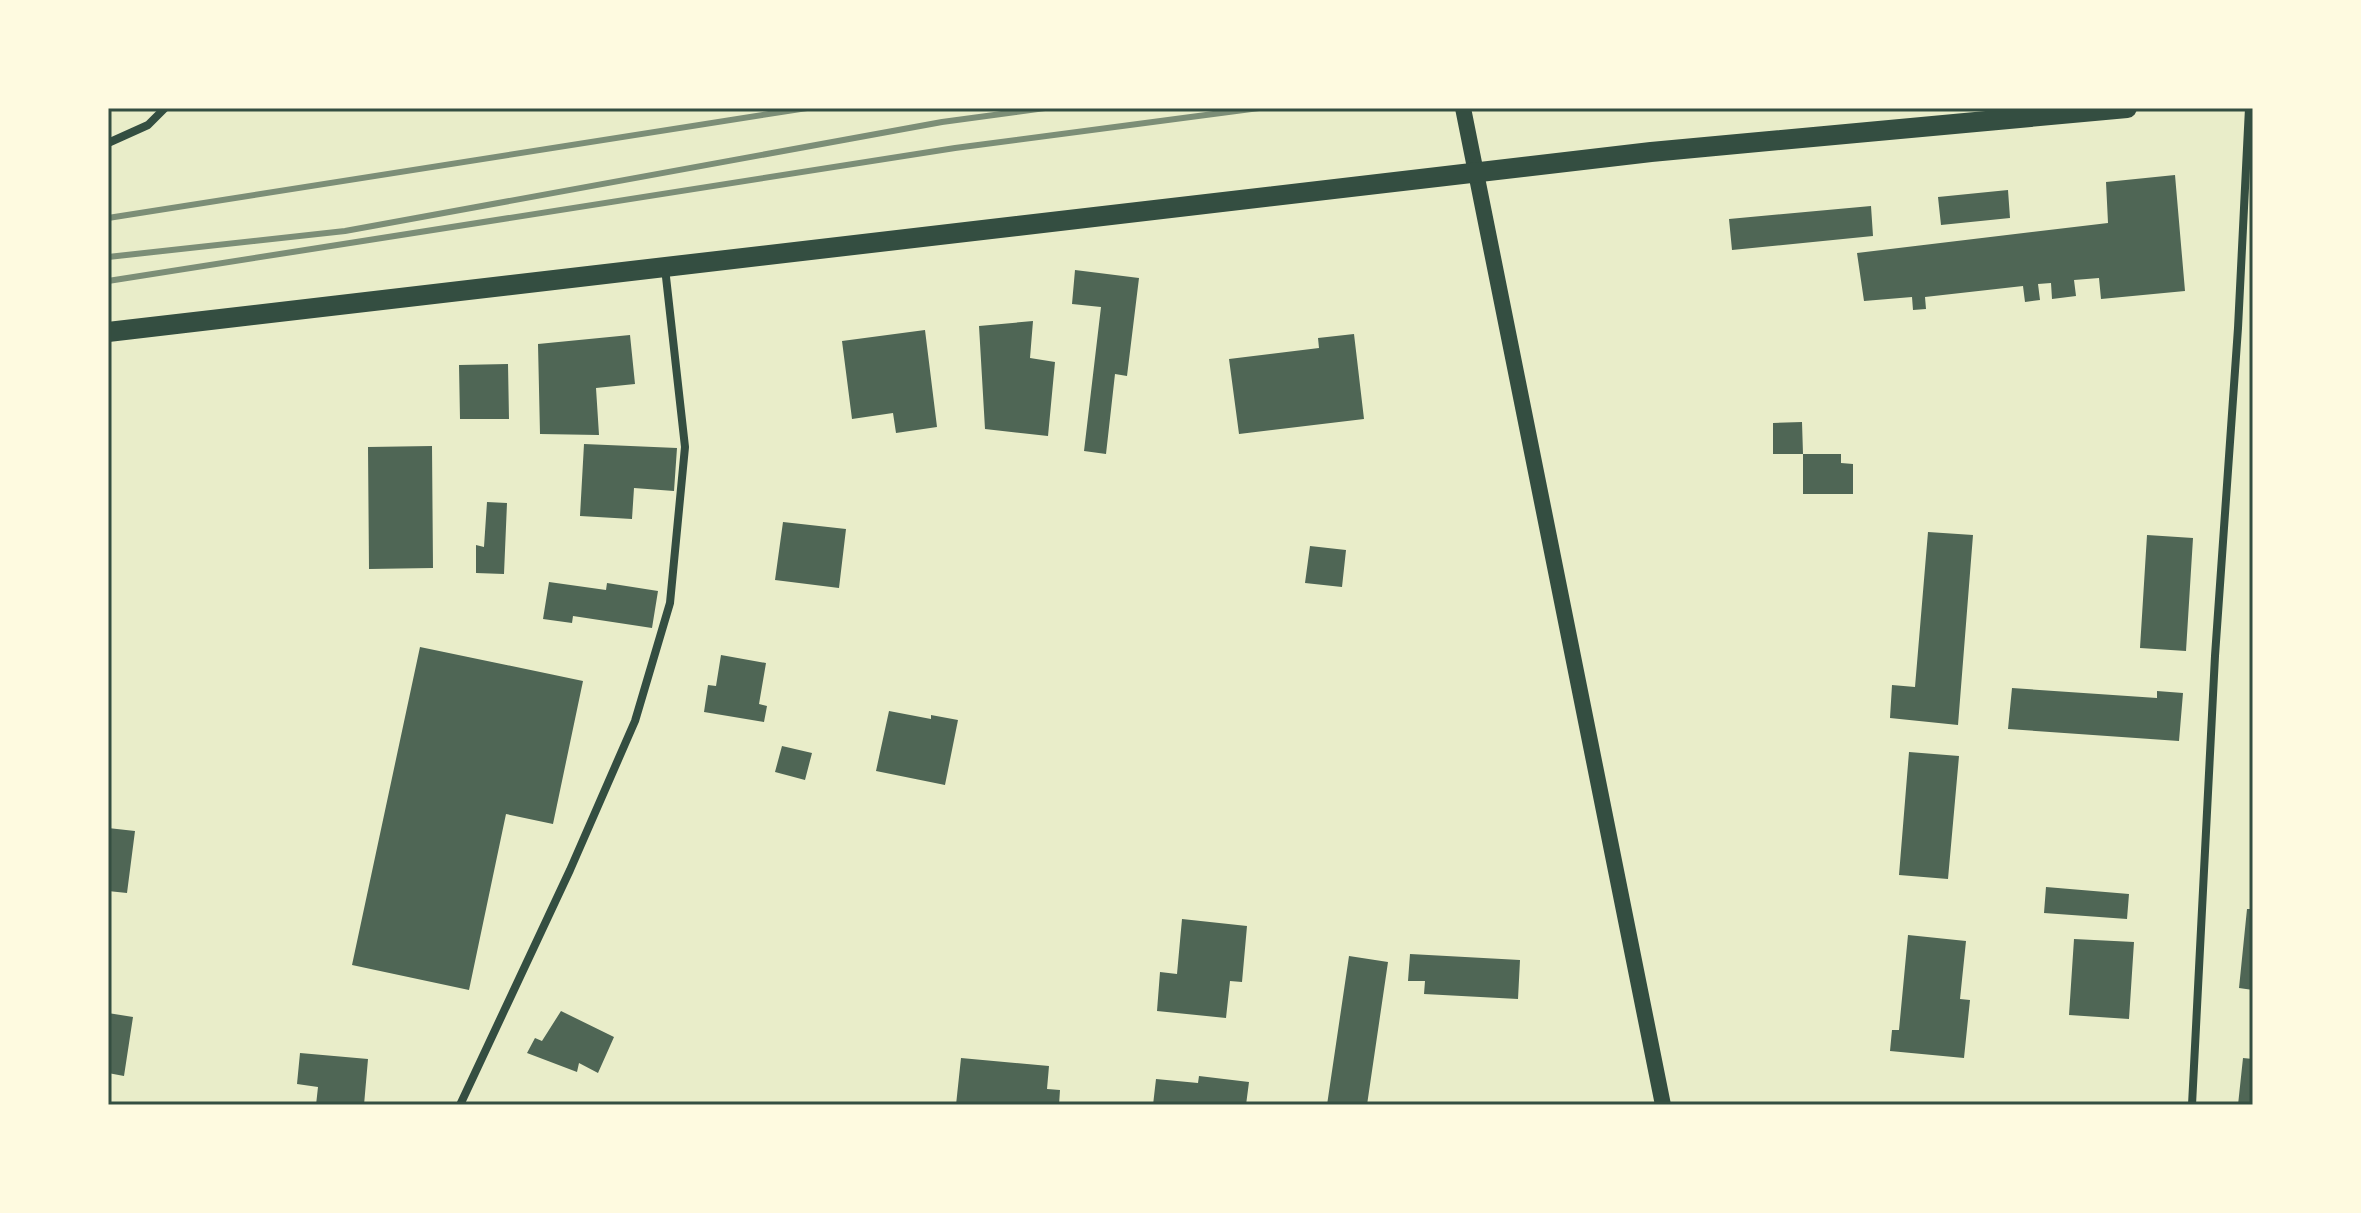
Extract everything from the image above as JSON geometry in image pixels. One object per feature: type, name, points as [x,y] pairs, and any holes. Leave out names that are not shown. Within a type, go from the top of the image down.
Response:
[{"type":"main road","points":[[1463,108],[1663,1105]]},
{"type":"main road","points":[[108,332],[1651,152],[2127,108]]},
{"type":"street","points":[[108,143],[148,125],[165,108]]},
{"type":"street","points":[[2192,1105],[2215,656],[2238,328],[2249,108]]},
{"type":"street","points":[[460,1105],[635,721],[670,603],[685,447],[665,267]]},
{"type":"building","points":[[2175,175],[2185,291],[2101,299],[2099,278],[2074,280],[2076,296],[2052,299],[2051,283],[2038,284],[2040,300],[2025,302],[2023,286],[1925,297],[1926,309],[1913,310],[1912,297],[1864,301],[1857,253],[2108,223],[2106,182]]},
{"type":"building","points":[[2008,190],[2010,218],[1941,225],[1938,197]]},
{"type":"building","points":[[1871,206],[1873,236],[1732,250],[1729,219]]},
{"type":"building","points":[[1075,270],[1139,278],[1127,376],[1115,374],[1106,454],[1084,451],[1101,307],[1072,304]]},
{"type":"building","points":[[1033,321],[1030,358],[1055,362],[1048,436],[985,429],[979,326]]},
{"type":"building","points":[[925,330],[937,427],[896,433],[893,413],[852,419],[842,341]]},
{"type":"building","points":[[1354,334],[1364,419],[1239,434],[1229,359],[1319,348],[1318,338]]},
{"type":"building","points":[[630,335],[635,384],[596,388],[599,435],[540,434],[538,344]]},
{"type":"building","points":[[508,364],[509,419],[460,419],[459,365]]},
{"type":"building","points":[[1802,422],[1803,454],[1773,454],[1773,423]]},
{"type":"building","points":[[584,444],[677,448],[674,491],[634,488],[632,519],[580,516]]},
{"type":"building","points":[[432,446],[433,568],[369,569],[368,447]]},
{"type":"building","points":[[1803,454],[1841,454],[1841,463],[1853,464],[1853,494],[1803,494]]},
{"type":"building","points":[[487,502],[507,503],[504,574],[476,573],[476,545],[484,547]]},
{"type":"building","points":[[783,522],[846,529],[839,588],[775,580]]},
{"type":"building","points":[[1928,532],[1973,535],[1958,725],[1890,718],[1892,685],[1915,687]]},
{"type":"building","points":[[2147,535],[2193,538],[2186,651],[2140,648]]},
{"type":"building","points":[[1310,546],[1346,550],[1342,587],[1305,583]]},
{"type":"building","points":[[549,582],[606,590],[607,583],[658,591],[652,628],[573,616],[572,623],[543,619]]},
{"type":"building","points":[[420,647],[583,681],[553,824],[506,814],[469,990],[352,965]]},
{"type":"building","points":[[721,655],[766,663],[759,704],[767,706],[764,722],[704,712],[708,685],[716,686]]},
{"type":"building","points":[[2012,688],[2157,698],[2157,691],[2183,693],[2179,741],[2008,729]]},
{"type":"building","points":[[889,711],[931,719],[931,715],[958,720],[945,785],[876,771]]},
{"type":"building","points":[[782,746],[812,753],[805,780],[775,772]]},
{"type":"building","points":[[1909,752],[1959,756],[1948,879],[1899,875]]},
{"type":"building","points":[[108,828],[135,831],[127,893],[108,891]]},
{"type":"building","points":[[2046,887],[2129,894],[2127,919],[2044,913]]},
{"type":"building","points":[[2247,909],[2253,909],[2253,990],[2239,988]]},
{"type":"building","points":[[1182,919],[1247,926],[1242,982],[1230,981],[1226,1018],[1157,1011],[1160,972],[1177,974]]},
{"type":"building","points":[[1908,935],[1966,941],[1960,999],[1970,1000],[1964,1058],[1890,1051],[1892,1030],[1899,1030]]},
{"type":"building","points":[[2074,939],[2134,942],[2129,1019],[2069,1015]]},
{"type":"building","points":[[1410,954],[1520,960],[1518,999],[1424,994],[1425,981],[1408,981]]},
{"type":"building","points":[[1349,956],[1388,962],[1367,1105],[1327,1105]]},
{"type":"building","points":[[561,1011],[614,1037],[598,1073],[579,1063],[577,1072],[527,1053],[535,1038],[542,1041]]},
{"type":"building","points":[[108,1013],[133,1017],[124,1076],[108,1073]]},
{"type":"building","points":[[300,1053],[368,1059],[364,1105],[316,1105],[318,1087],[297,1084]]},
{"type":"building","points":[[961,1058],[1049,1066],[1047,1089],[1060,1090],[1059,1105],[956,1105]]},
{"type":"building","points":[[2243,1058],[2253,1059],[2253,1105],[2238,1105]]},
{"type":"building","points":[[1199,1076],[1249,1082],[1246,1105],[1153,1105],[1156,1079],[1198,1083]]},
{"type":"railway","points":[[108,218],[807,108]]},
{"type":"railway","points":[[108,257],[345,231],[942,122],[1045,108]]},
{"type":"railway","points":[[108,281],[955,148],[1259,108]]}]
